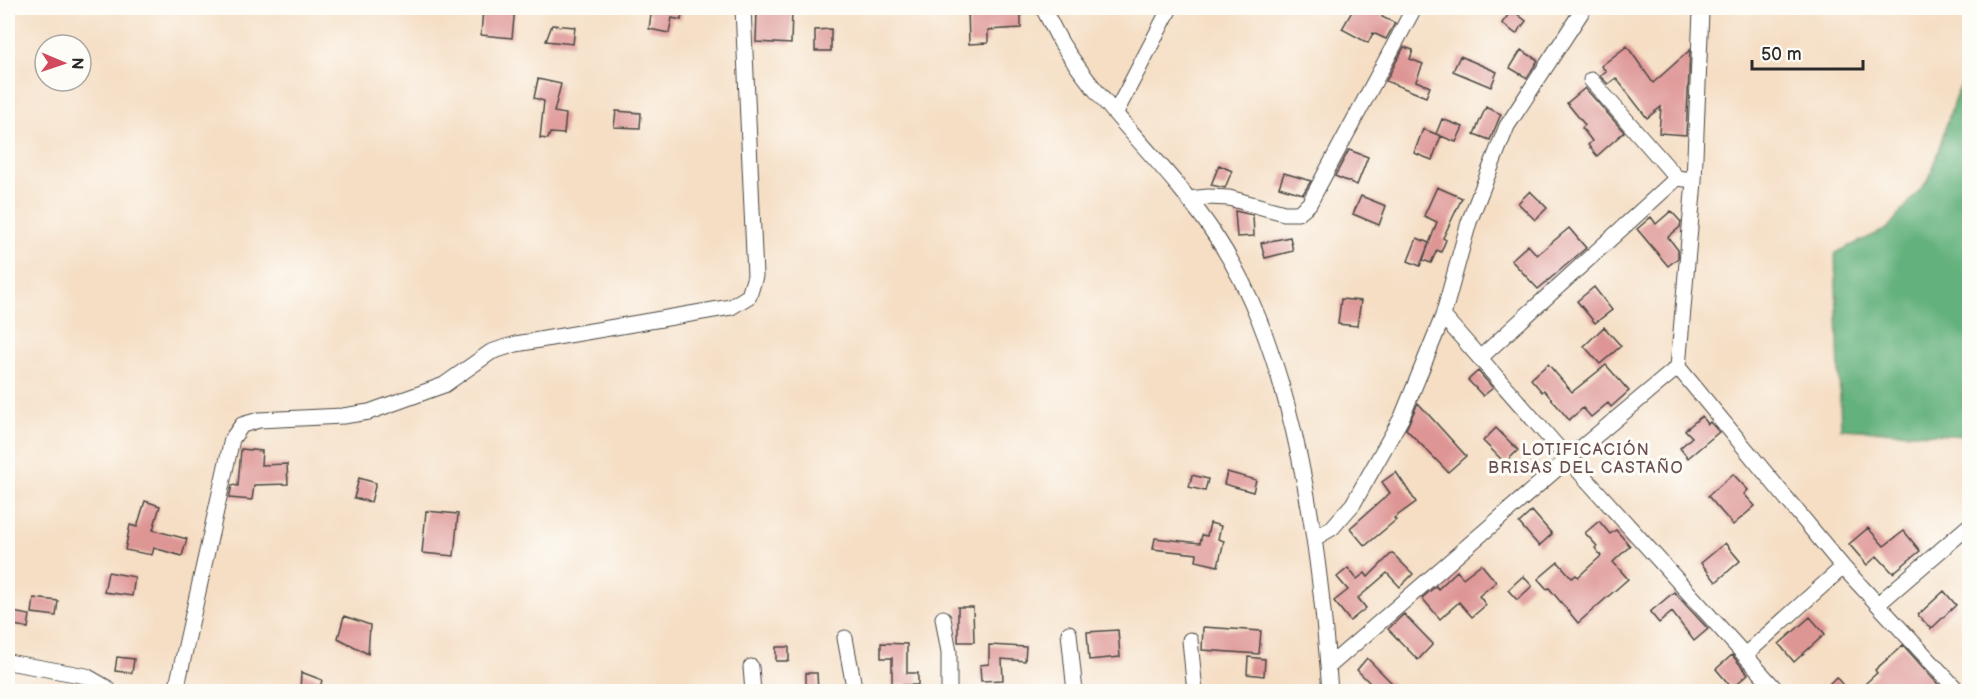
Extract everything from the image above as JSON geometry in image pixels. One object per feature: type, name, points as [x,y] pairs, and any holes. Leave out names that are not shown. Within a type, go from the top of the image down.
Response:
[{"type":"street","points":[[177,692],[232,440],[242,425],[259,420],[343,416],[369,412],[444,385],[491,352],[516,344],[731,307],[749,296],[755,276],[743,8]]},
{"type":"street","points":[[1043,8],[1061,43],[1087,78],[1188,199],[1216,237],[1239,273],[1258,313],[1276,365],[1293,430],[1315,538],[1330,692]]},
{"type":"street","points":[[1116,112],[1170,8]]},
{"type":"street","points":[[1188,199],[1229,198],[1284,213],[1298,213],[1310,204],[1414,8]]},
{"type":"street","points":[[1315,538],[1332,528],[1353,504],[1402,417],[1443,316],[1469,222],[1507,126],[1584,8]]},
{"type":"street","points":[[1701,11],[1694,181],[1678,367],[1843,567],[1959,692]]},
{"type":"street","points":[[1591,80],[1677,178],[1694,181]]},
{"type":"street","points":[[1481,357],[1677,178]]},
{"type":"street","points":[[1443,316],[1778,692]]},
{"type":"street","points":[[1328,667],[1678,367]]},
{"type":"street","points":[[1878,604],[1970,525]]},
{"type":"street","points":[[1745,655],[1843,567]]},
{"type":"street","points":[[944,618],[949,652],[949,692]]},
{"type":"street","points":[[1069,633],[1074,692]]},
{"type":"street","points":[[845,638],[855,692]]},
{"type":"street","points":[[1191,640],[1195,692]]},
{"type":"street","points":[[8,662],[86,676],[107,688],[107,692]]},
{"type":"street","points":[[751,667],[753,692]]},
{"type":"green space","points":[[1969,67],[1969,436],[1841,429],[1835,253],[1887,229],[1929,179],[1954,101]]},
{"type":"building","points":[[483,8],[515,8],[512,38],[481,35]]},
{"type":"building","points":[[648,8],[683,8],[681,20],[672,18],[669,33],[649,29],[651,14],[647,13]]},
{"type":"building","points":[[968,8],[1021,8],[1021,28],[988,30],[988,43],[969,44]]},
{"type":"building","points":[[1354,8],[1387,8],[1382,17],[1395,23],[1386,39],[1373,33],[1368,43],[1342,29]]},
{"type":"building","points":[[757,9],[792,10],[791,44],[756,42]]},
{"type":"building","points":[[1512,10],[1526,21],[1516,34],[1502,23]]},
{"type":"building","points":[[552,25],[575,27],[573,44],[546,41]]},
{"type":"building","points":[[831,29],[831,51],[815,51],[815,30]]},
{"type":"building","points":[[1627,46],[1653,83],[1690,50],[1686,135],[1659,133],[1661,107],[1647,118],[1616,78],[1608,84],[1600,76],[1606,71],[1601,66]]},
{"type":"building","points":[[1404,47],[1413,50],[1410,59],[1423,64],[1416,81],[1430,87],[1426,97],[1386,81]]},
{"type":"building","points":[[1521,50],[1538,60],[1527,78],[1510,68]]},
{"type":"building","points":[[1460,56],[1497,72],[1491,87],[1453,71]]},
{"type":"building","points":[[538,79],[561,84],[554,112],[566,114],[564,134],[550,133],[548,139],[540,138],[544,101],[534,98]]},
{"type":"building","points":[[1585,88],[1624,132],[1597,156],[1588,145],[1592,141],[1582,128],[1585,125],[1567,103]]},
{"type":"building","points":[[1486,107],[1501,114],[1490,140],[1474,134]]},
{"type":"building","points":[[616,111],[641,113],[640,128],[614,127]]},
{"type":"building","points":[[1442,119],[1463,127],[1456,142],[1436,134]]},
{"type":"building","points":[[1423,129],[1441,136],[1432,160],[1414,153]]},
{"type":"building","points":[[1349,150],[1368,157],[1357,185],[1335,176]]},
{"type":"building","points":[[1219,165],[1232,171],[1225,188],[1211,185]]},
{"type":"building","points":[[1284,173],[1311,181],[1303,194],[1279,187]]},
{"type":"building","points":[[1437,187],[1462,198],[1443,238],[1446,240],[1441,252],[1437,250],[1431,263],[1423,260],[1437,222],[1424,216]]},
{"type":"building","points":[[1530,191],[1547,208],[1535,220],[1518,203]]},
{"type":"building","points":[[1361,196],[1386,206],[1379,225],[1353,214]]},
{"type":"building","points":[[1235,211],[1253,215],[1254,236],[1237,237]]},
{"type":"building","points":[[1671,211],[1681,222],[1680,227],[1668,237],[1678,250],[1678,258],[1668,266],[1637,229],[1651,217],[1656,224]]},
{"type":"building","points":[[1569,228],[1586,248],[1538,289],[1511,260],[1528,245],[1537,255]]},
{"type":"building","points":[[1290,237],[1293,251],[1265,258],[1261,243]]},
{"type":"building","points":[[1417,238],[1429,243],[1420,266],[1408,261]]},
{"type":"building","points":[[1594,287],[1612,310],[1595,323],[1577,301]]},
{"type":"building","points":[[1341,299],[1361,301],[1357,326],[1338,324]]},
{"type":"building","points":[[1604,327],[1621,346],[1600,364],[1584,346]]},
{"type":"building","points":[[1548,364],[1572,392],[1606,365],[1629,391],[1611,407],[1608,403],[1591,417],[1583,408],[1569,420],[1544,390],[1542,392],[1531,379]]},
{"type":"building","points":[[1478,371],[1493,388],[1483,396],[1468,380]]},
{"type":"building","points":[[1418,403],[1466,456],[1448,472],[1406,429]]},
{"type":"building","points":[[1702,416],[1719,432],[1688,458],[1680,448],[1692,437],[1685,430]]},
{"type":"building","points":[[1496,428],[1518,450],[1505,463],[1483,441]]},
{"type":"building","points":[[241,449],[262,451],[261,465],[287,464],[288,484],[254,485],[252,500],[229,498],[232,485],[238,486]]},
{"type":"building","points":[[1227,472],[1256,480],[1253,492],[1224,484]]},
{"type":"building","points":[[1396,472],[1416,502],[1394,518],[1396,520],[1365,546],[1350,528],[1390,493],[1382,482]]},
{"type":"building","points":[[1733,474],[1748,490],[1744,494],[1755,506],[1733,525],[1708,496]]},
{"type":"building","points":[[1192,475],[1208,479],[1205,491],[1189,487]]},
{"type":"building","points":[[359,478],[376,483],[371,502],[354,498]]},
{"type":"building","points":[[145,501],[160,506],[153,530],[187,539],[182,556],[154,548],[152,555],[125,550],[130,525],[137,527]]},
{"type":"building","points":[[426,511],[458,514],[454,556],[422,553]]},
{"type":"building","points":[[1532,511],[1552,534],[1539,546],[1519,523]]},
{"type":"building","points":[[1599,521],[1610,534],[1616,530],[1630,546],[1613,562],[1628,579],[1578,623],[1549,588],[1547,589],[1538,579],[1558,562],[1572,578],[1576,575],[1578,577],[1601,556],[1595,548],[1597,546],[1585,533]]},
{"type":"building","points":[[1210,523],[1221,526],[1218,539],[1224,541],[1218,566],[1196,561],[1197,554],[1153,549],[1155,538],[1200,543],[1202,535],[1207,536]]},
{"type":"building","points":[[1868,528],[1884,546],[1904,531],[1920,551],[1893,573],[1877,556],[1867,565],[1849,544]]},
{"type":"building","points":[[1725,543],[1740,561],[1716,582],[1701,563]]},
{"type":"building","points":[[1392,553],[1413,574],[1400,587],[1387,573],[1358,598],[1366,608],[1350,621],[1334,601],[1348,590],[1337,577],[1348,568],[1357,579],[1365,573],[1368,577]]},
{"type":"building","points":[[1481,564],[1496,582],[1479,596],[1486,605],[1472,617],[1459,602],[1440,619],[1422,598],[1436,586],[1438,589],[1457,571],[1463,578]]},
{"type":"building","points":[[108,572],[135,577],[132,596],[104,592]]},
{"type":"building","points":[[1523,576],[1532,586],[1517,600],[1508,590]]},
{"type":"building","points":[[1944,591],[1956,605],[1931,629],[1918,615]]},
{"type":"building","points":[[1674,592],[1708,629],[1694,641],[1672,612],[1659,623],[1650,612]]},
{"type":"building","points":[[34,598],[58,601],[56,616],[32,613]]},
{"type":"building","points":[[958,607],[973,607],[974,642],[958,642]]},
{"type":"building","points":[[12,612],[30,615],[28,628],[10,624]]},
{"type":"building","points":[[1404,614],[1433,644],[1418,660],[1388,629]]},
{"type":"building","points":[[344,616],[370,625],[368,654],[338,638]]},
{"type":"building","points":[[1810,617],[1825,634],[1794,662],[1779,644]]},
{"type":"building","points":[[1203,627],[1261,631],[1259,654],[1202,650]]},
{"type":"building","points":[[1118,630],[1120,657],[1089,660],[1087,632]]},
{"type":"building","points":[[881,643],[907,644],[907,673],[918,673],[918,685],[892,685],[892,658],[881,658]]},
{"type":"building","points":[[989,645],[1026,647],[1025,661],[1002,659],[1003,680],[981,681],[980,665],[989,664]]},
{"type":"building","points":[[1903,645],[1945,692],[1856,692],[1877,673],[1875,670]]},
{"type":"building","points":[[776,647],[789,647],[789,661],[776,661]]},
{"type":"building","points":[[1732,655],[1748,674],[1732,688],[1716,669]]},
{"type":"building","points":[[117,657],[134,659],[132,673],[115,671]]},
{"type":"building","points":[[1248,657],[1265,659],[1264,676],[1247,674]]},
{"type":"building","points":[[1367,658],[1393,684],[1386,692],[1379,692],[1357,670]]},
{"type":"building","points":[[301,672],[322,680],[319,692],[300,692]]},
{"type":"building","points":[[806,673],[817,673],[818,692],[806,692]]},
{"type":"building","points":[[1836,677],[1849,692],[1821,692]]},
{"type":"district","name":"LOTIFICACIÓN BRISAS DEL CASTAÑO","points":[[1586,459]]}]
